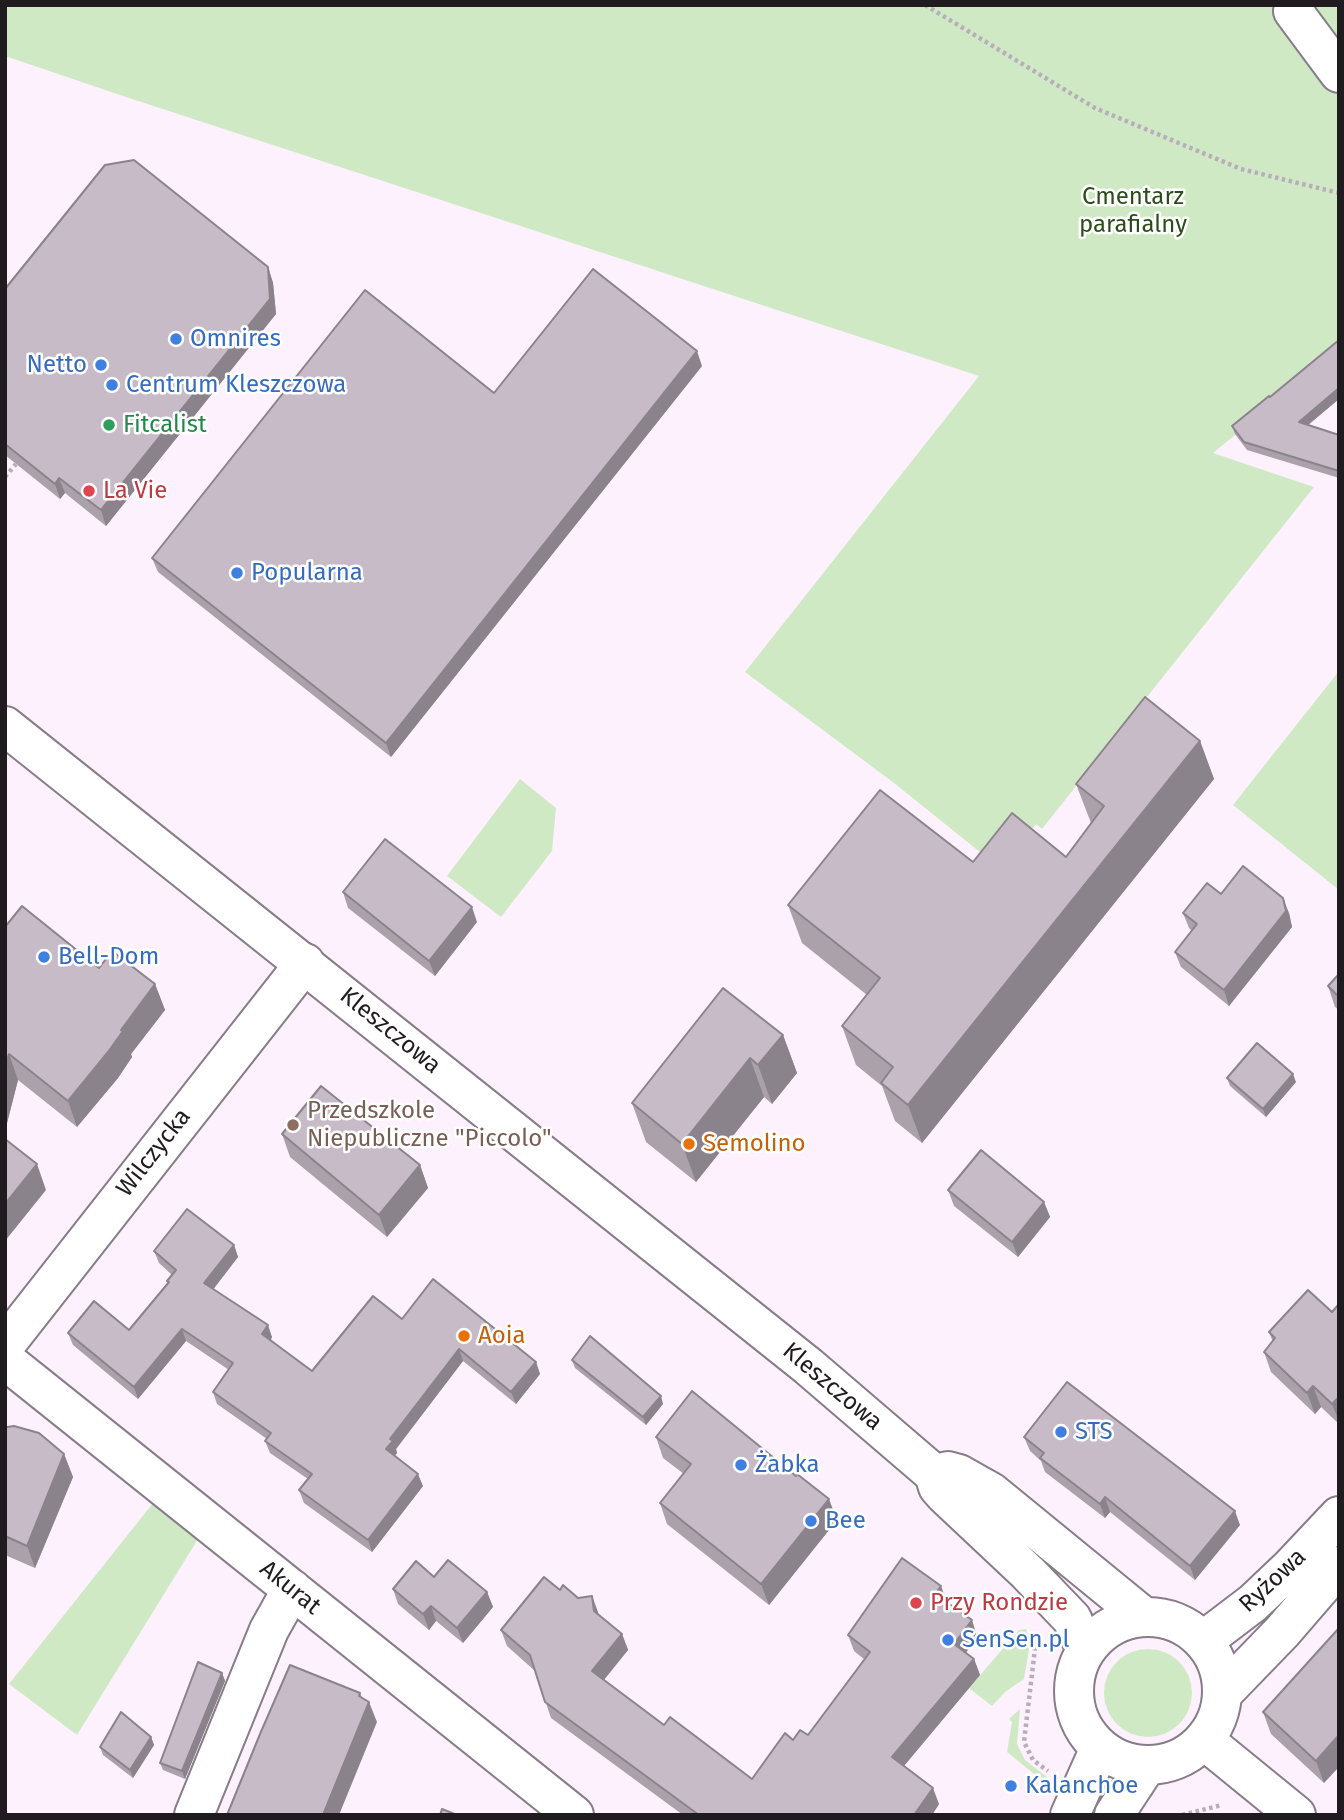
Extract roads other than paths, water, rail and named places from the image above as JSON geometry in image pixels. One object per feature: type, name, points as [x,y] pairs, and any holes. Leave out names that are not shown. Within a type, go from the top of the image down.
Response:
[{"type":"main road","points":[[1293,11],[1339,73]]},
{"type":"main road","name":"Kleszczowa","points":[[5,726],[808,1366],[934,1474],[938,1487],[945,1495],[1028,1573],[1072,1619],[1086,1650]]},
{"type":"main road","name":"Wilczycka","points":[[5,1345],[305,963]]},
{"type":"main road","name":"Akurat","points":[[5,1360],[574,1815]]},
{"type":"main road","points":[[934,1474],[948,1471],[959,1474],[991,1492],[1144,1617]]},
{"type":"main road","name":"Ryżowa","points":[[1203,1641],[1253,1603],[1292,1567],[1339,1516]]},
{"type":"main road","name":"Ryżowa","points":[[1223,1693],[1282,1632],[1339,1566]]},
{"type":"main road","points":[[194,1815],[269,1630],[292,1589]]},
{"type":"main road","points":[[1154,1617],[1176,1622],[1203,1641],[1216,1661],[1223,1693],[1219,1715],[1204,1740],[1179,1759],[1147,1765],[1122,1760],[1100,1748],[1085,1730],[1074,1699],[1077,1668],[1093,1641],[1109,1628],[1126,1620],[1154,1617]]},
{"type":"main road","points":[[1204,1740],[1296,1815]]},
{"type":"main road","points":[[1070,1815],[1100,1748]]},
{"type":"main road","points":[[1114,1815],[1147,1765]]},
{"type":"place","name":"Omnires","points":[[176,339]]},
{"type":"place","name":"Netto","points":[[101,365]]},
{"type":"place","name":"Centrum Kleszczowa","points":[[112,385]]},
{"type":"place","name":"Fitcalist","points":[[109,425]]},
{"type":"place","name":"La Vie","points":[[89,491]]},
{"type":"place","name":"Popularna","points":[[237,573]]},
{"type":"place","name":"Bell-Dom","points":[[44,957]]},
{"type":"place","name":"Przedszkole Niepubliczne \"Piccolo\"","points":[[293,1125]]},
{"type":"place","name":"Semolino","points":[[689,1144]]},
{"type":"place","name":"Aoia","points":[[464,1336]]},
{"type":"place","name":"STS","points":[[1061,1432]]},
{"type":"place","name":"Żabka","points":[[741,1465]]},
{"type":"place","name":"Bee","points":[[811,1521]]},
{"type":"place","name":"Przy Rondzie","points":[[916,1603]]},
{"type":"place","name":"SenSen.pl","points":[[948,1640]]},
{"type":"place","name":"Kalanchoe","points":[[1011,1786]]},
{"type":"park label","name":"Cmentarz parafialny","points":[[1133,211]]}]
